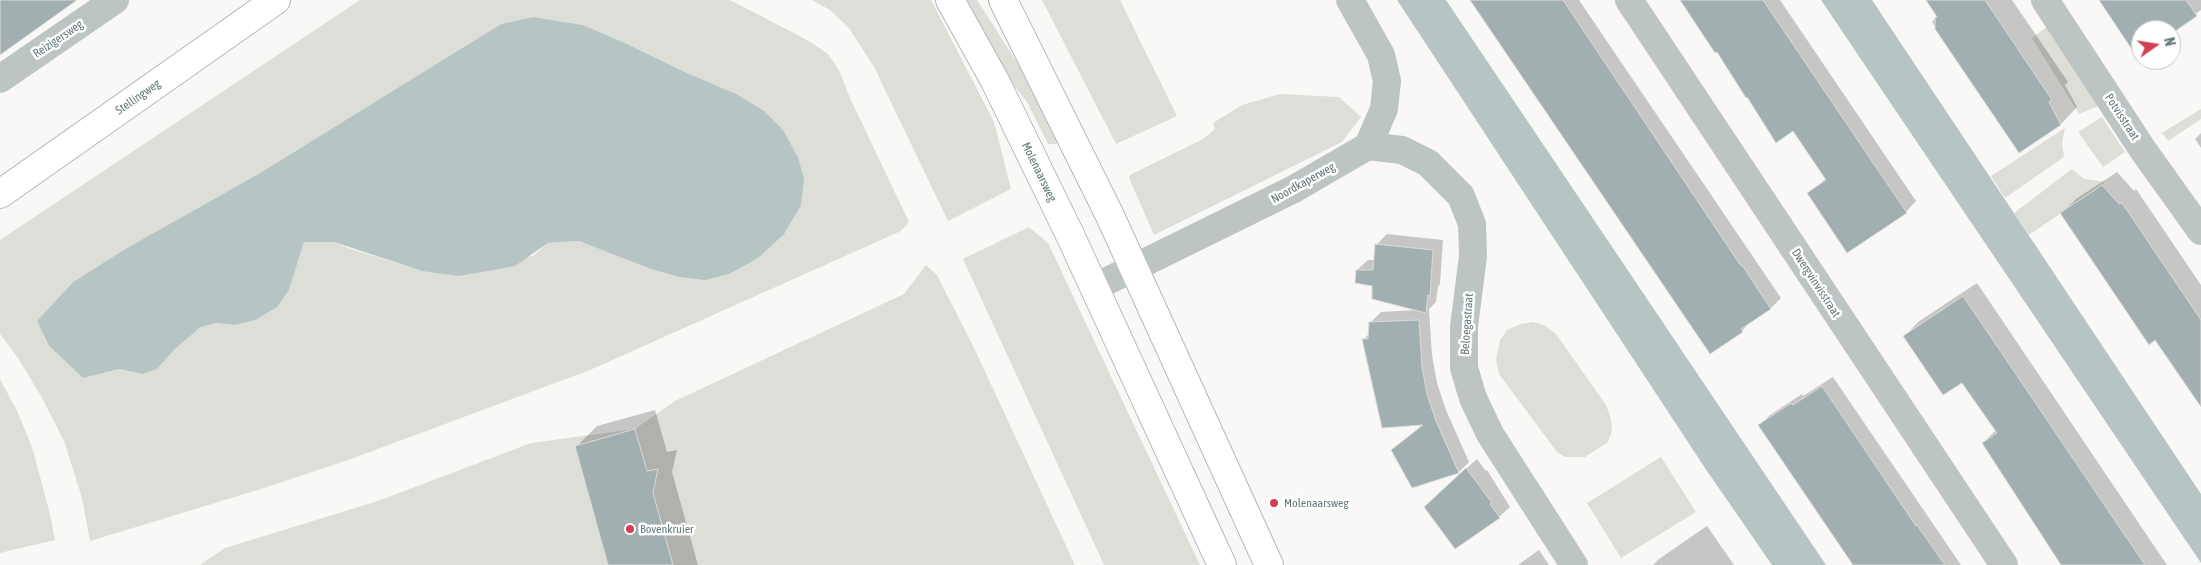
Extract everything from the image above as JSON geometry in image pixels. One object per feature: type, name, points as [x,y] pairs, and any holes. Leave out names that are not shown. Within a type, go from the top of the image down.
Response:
[{"type":"street","name":"Reizigersweg","points":[[0,79],[115,0]]},
{"type":"street","name":"Stellingweg","points":[[0,194],[276,0]]},
{"type":"street","name":"Molenaarsweg","points":[[950,0],[995,80],[1071,237],[1222,565]]},
{"type":"street","points":[[1003,0],[1076,145],[1269,565]]},
{"type":"street","points":[[1350,0],[1381,54],[1387,81],[1384,109],[1368,146]]},
{"type":"street","name":"Dwergvinvisstraat","points":[[1629,0],[2004,565]]},
{"type":"street","name":"Potvisstraat","points":[[2045,0],[2143,150],[2201,231]]},
{"type":"street","name":"Noordkaperweg","points":[[1094,287],[1294,189],[1368,146]]},
{"type":"street","name":"Beloegastraat","points":[[1368,146],[1402,150],[1428,163],[1461,196],[1472,224],[1473,256],[1464,335],[1464,368],[1473,398],[1490,434],[1574,565]]},
{"type":"shaded area","points":[[360,0],[730,0],[809,41],[828,54],[839,70],[850,98],[909,222],[901,231],[590,370],[351,459],[261,489],[90,541],[82,498],[64,441],[41,396],[18,358],[0,334],[0,240]],"holes":[[[533,17],[583,25],[689,74],[648,268],[579,241],[548,243],[533,256],[422,271],[334,242],[304,242],[289,290],[234,325],[216,323],[201,327],[175,349],[157,369],[143,374],[119,369],[83,378],[49,346],[37,321],[73,282],[127,248],[260,173],[501,24]]]},
{"type":"shaded area","points":[[812,0],[931,0],[994,122],[1011,189],[948,221],[874,67],[849,28],[830,10]]},
{"type":"shaded area","points":[[955,0],[977,0],[1043,103],[1060,141],[1057,144],[1048,144],[1027,102],[990,56]]},
{"type":"shaded area","points":[[1042,0],[1120,0],[1177,116],[1116,144]]},
{"type":"shaded area","points":[[1397,0],[1446,0],[1826,565],[1772,565],[1707,471]]},
{"type":"shaded area","points":[[1821,0],[1872,0],[2201,494],[2201,563]]},
{"type":"shaded area","points":[[533,17],[583,25],[736,94],[764,111],[783,130],[798,158],[804,178],[801,205],[784,234],[758,258],[729,274],[705,280],[680,277],[648,268],[579,241],[548,243],[515,266],[459,276],[422,271],[334,242],[304,242],[289,290],[277,307],[255,320],[234,325],[216,323],[201,327],[175,349],[157,369],[143,374],[119,369],[83,378],[49,346],[37,321],[73,282],[127,248],[260,173],[501,24]]},
{"type":"shaded area","points":[[2052,23],[2103,104],[2079,114],[2032,38]]},
{"type":"shaded area","points":[[1280,94],[1339,97],[1361,117],[1342,142],[1154,235],[1129,178],[1130,175],[1203,139],[1215,129],[1213,123],[1242,105]]},
{"type":"shaded area","points":[[2201,109],[2201,119],[2168,141],[2162,133]]},
{"type":"shaded area","points":[[2102,117],[2125,152],[2103,167],[2078,132]]},
{"type":"shaded area","points":[[2065,128],[2062,142],[2064,157],[2005,198],[1991,176]]},
{"type":"shaded area","points":[[2072,169],[2084,179],[2106,182],[2029,235],[2014,213]]},
{"type":"shaded area","points":[[1029,227],[1048,243],[1200,565],[1104,565],[963,259]]},
{"type":"shaded area","points":[[926,265],[937,275],[975,350],[1075,565],[200,565],[225,548],[378,501],[531,443],[635,429],[675,401],[904,294]]},
{"type":"shaded area","points":[[1533,322],[1546,326],[1556,334],[1606,405],[1611,419],[1612,431],[1608,442],[1585,457],[1565,457],[1557,452],[1499,374],[1496,360],[1500,340],[1507,330],[1521,324]]},
{"type":"shaded area","points":[[0,379],[18,413],[32,447],[55,540],[0,553]]},
{"type":"shaded area","points":[[1661,457],[1696,512],[1621,558],[1587,503]]},
{"type":"building","points":[[0,0],[77,0],[0,55]]},
{"type":"building","points":[[1470,0],[1563,0],[1771,309],[1741,329],[1743,332],[1710,354]]},
{"type":"building","points":[[1680,0],[1763,0],[1907,213],[1847,253],[1807,193],[1826,180],[1793,131],[1776,143],[1717,52],[1715,53]]},
{"type":"building","points":[[1926,0],[1985,0],[2052,100],[2049,102],[2061,125],[2019,153],[1935,29],[1935,18],[1937,17]]},
{"type":"building","points":[[2099,0],[2186,0],[2197,16],[2181,27],[2181,20],[2131,20],[2131,48]]},
{"type":"building","points":[[2102,185],[2119,204],[2122,203],[2201,320],[2201,407],[2155,340],[2149,345],[2060,213]]},
{"type":"building","points":[[1375,244],[1433,250],[1430,296],[1428,295],[1426,313],[1372,299],[1372,286],[1355,283],[1356,270],[1373,270]]},
{"type":"building","points":[[1963,296],[2145,565],[2061,565],[1982,443],[1997,433],[1962,383],[1943,395],[1926,370],[1903,336]]},
{"type":"building","points":[[1419,320],[1422,367],[1427,394],[1436,421],[1459,473],[1412,488],[1391,450],[1423,425],[1382,428],[1362,339],[1368,339],[1369,322]]},
{"type":"building","points":[[1822,386],[1916,526],[1945,565],[1853,565],[1758,425],[1791,403],[1793,405]]},
{"type":"building","name":"Bovenkruier","points":[[635,429],[647,471],[658,469],[653,493],[673,565],[608,565],[575,446]]},
{"type":"building","points":[[1466,468],[1492,503],[1490,504],[1500,518],[1455,549],[1424,507]]},
{"type":"place","name":"Molenaarsweg","points":[[1274,503]]},
{"type":"place","name":"Bovenkruier","points":[[630,529]]}]
